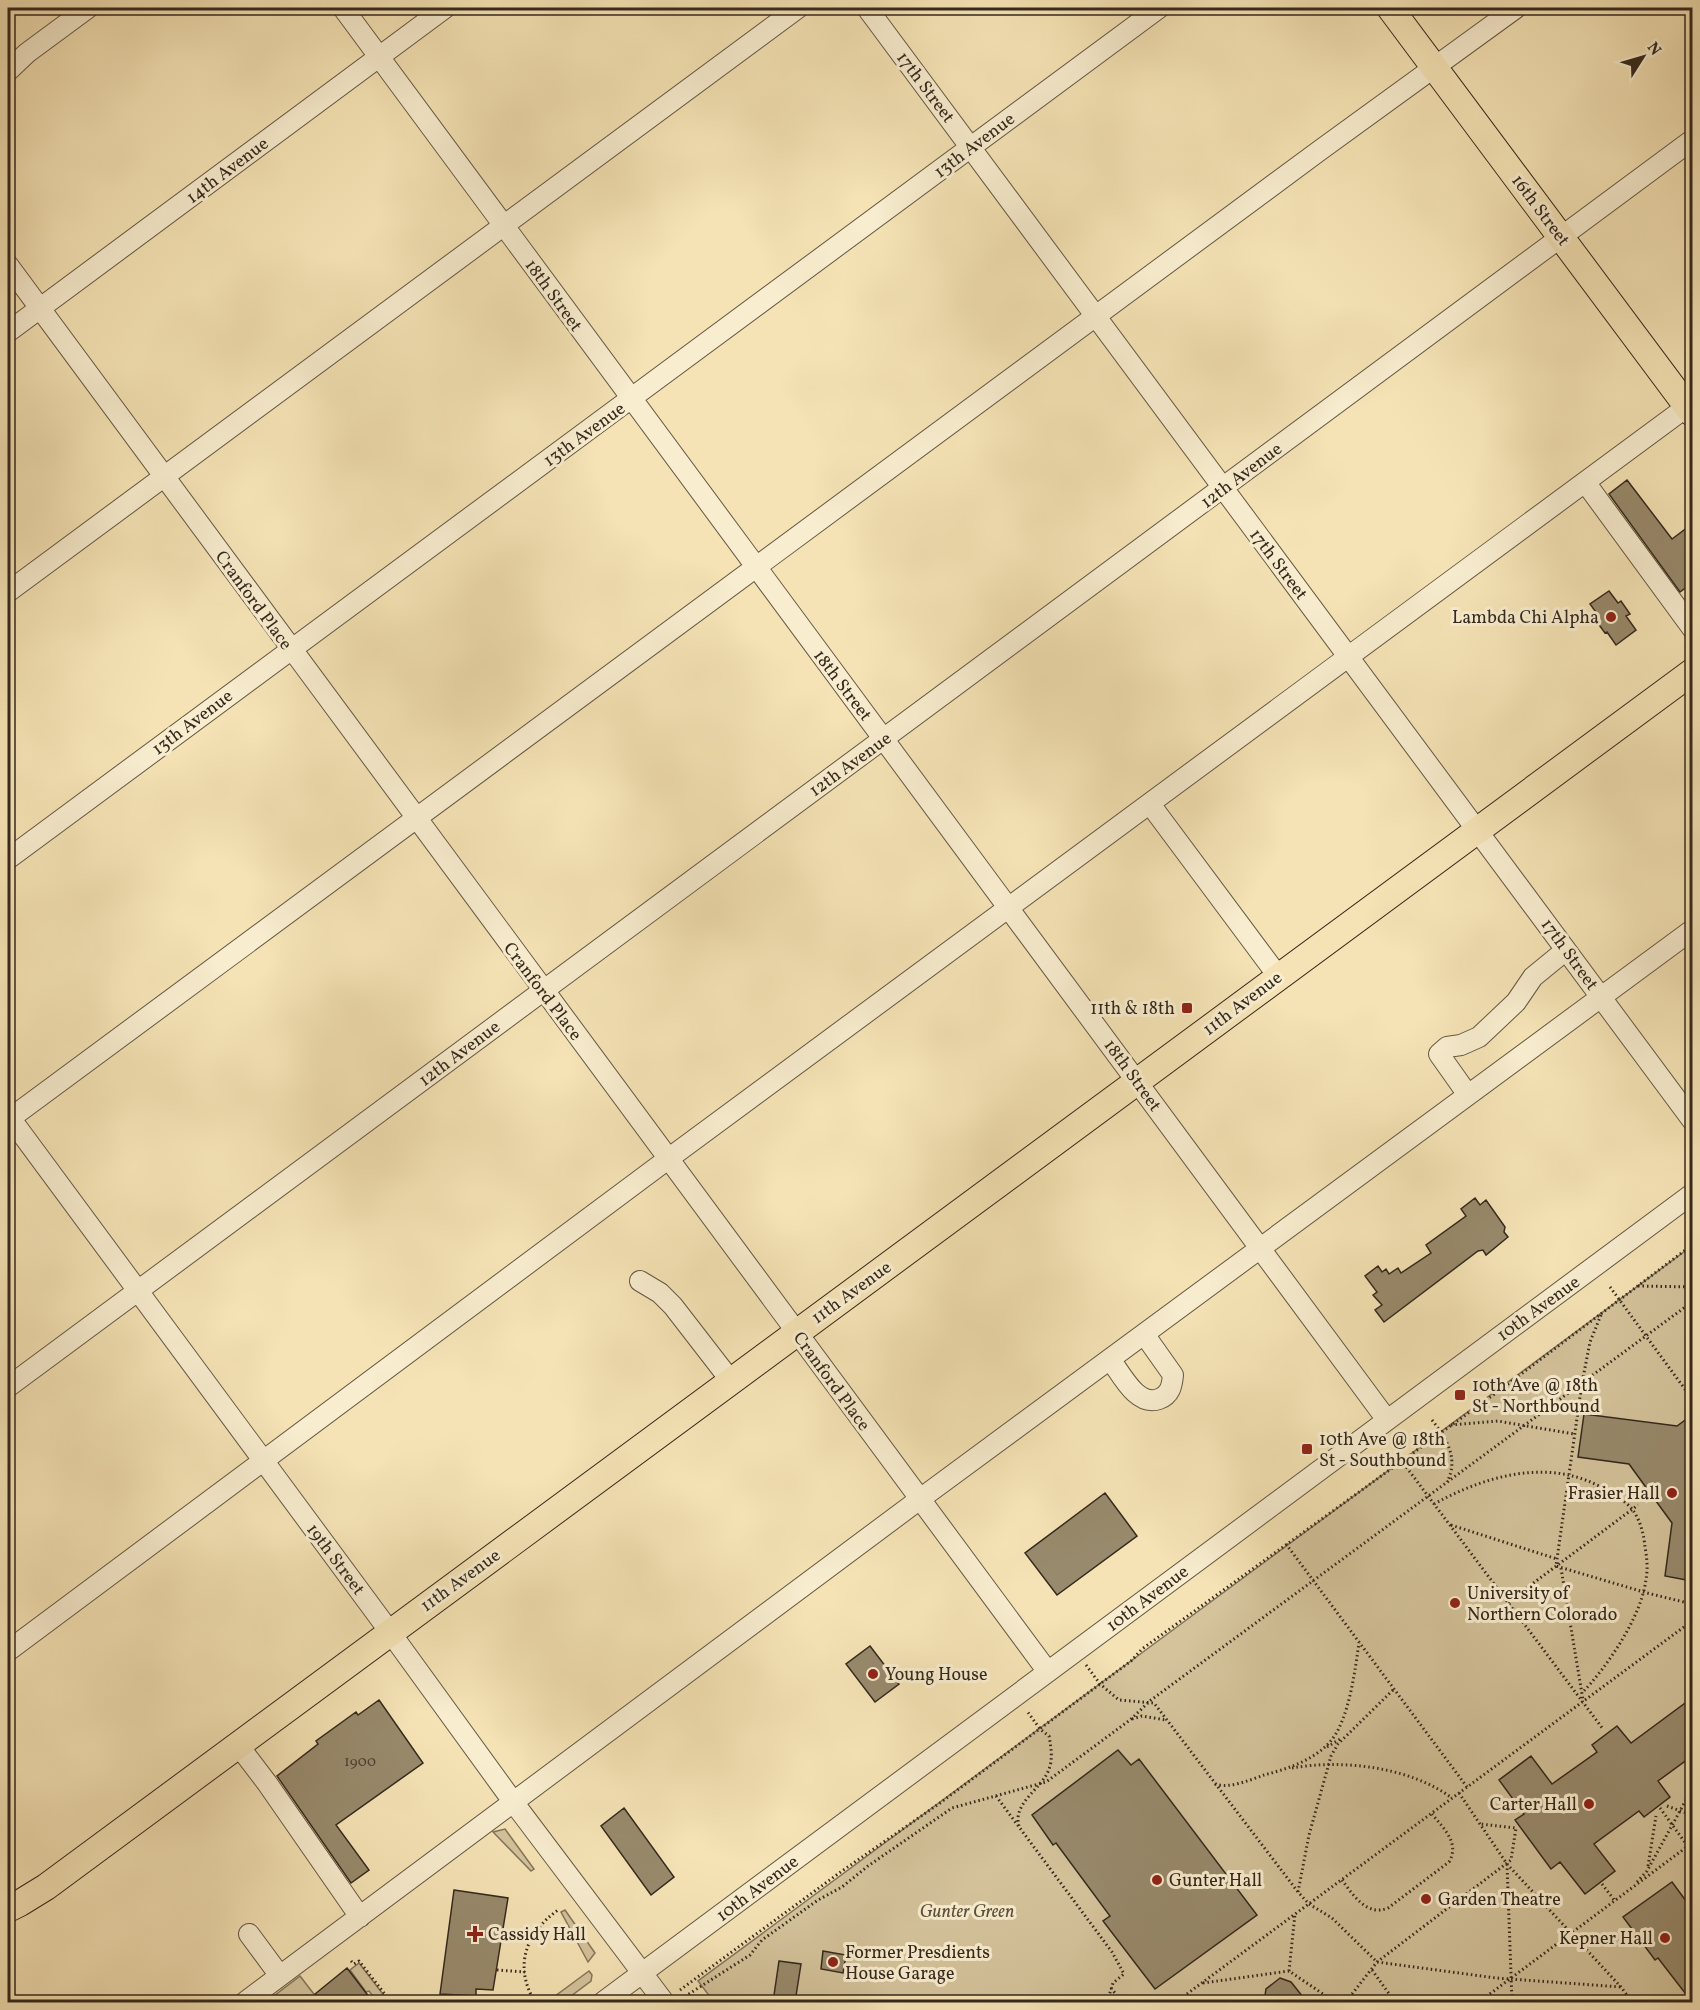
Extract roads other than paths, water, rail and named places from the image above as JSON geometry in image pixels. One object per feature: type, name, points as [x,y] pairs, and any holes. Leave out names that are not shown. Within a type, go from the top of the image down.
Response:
[{"type":"main road","name":"16th Street","points":[[1390,8],[1691,407]]},
{"type":"main road","name":"11th Avenue","points":[[12,1903],[45,1887],[238,1746],[1692,672]]},
{"type":"street","points":[[8,71],[27,53],[88,8]]},
{"type":"street","name":"18th Street","points":[[343,8],[1387,1420]]},
{"type":"street","name":"14th Avenue","points":[[8,332],[445,8]]},
{"type":"street","points":[[8,592],[798,8]]},
{"type":"street","name":"17th Street","points":[[867,8],[1692,1120]]},
{"type":"street","name":"13th Avenue","points":[[8,859],[1159,8]]},
{"type":"street","points":[[8,1118],[1516,8]]},
{"type":"street","name":"12th Avenue","points":[[8,1387],[1692,140]]},
{"type":"street","name":"Cranford Place","points":[[8,266],[1048,1672]]},
{"type":"street","points":[[8,1651],[668,1159],[1585,482],[1691,407]]},
{"type":"street","points":[[1585,482],[1692,628]]},
{"type":"street","points":[[1150,804],[1278,976]]},
{"type":"street","points":[[245,2002],[920,1499],[1692,930]]},
{"type":"street","points":[[1468,1095],[1439,1054],[1447,1047],[1461,1045],[1479,1037],[1516,1002],[1533,977],[1566,950]]},
{"type":"street","name":"19th Street","points":[[8,1118],[264,1461],[514,1803],[664,2002]]},
{"type":"street","name":"10th Avenue","points":[[603,2002],[1692,1194]]},
{"type":"street","points":[[640,1281],[660,1293],[673,1306],[730,1381]]},
{"type":"street","points":[[1110,1359],[1144,1400],[1152,1401],[1163,1398],[1172,1388],[1173,1375],[1144,1334]]},
{"type":"street","points":[[238,1746],[314,1848],[360,1917]]},
{"type":"street","points":[[249,1934],[280,1977]]},
{"type":"place","name":"Lambda Chi Alpha","points":[[1611,617]]},
{"type":"place","name":"11th & 18th","points":[[1187,1008]]},
{"type":"place","name":"10th Ave @ 18th St - Northbound","points":[[1460,1395]]},
{"type":"place","name":"10th Ave @ 18th St - Southbound","points":[[1307,1449]]},
{"type":"place","name":"Frasier Hall","points":[[1672,1493]]},
{"type":"place","name":"University of Northern Colorado","points":[[1455,1603]]},
{"type":"place","name":"Young House","points":[[873,1674]]},
{"type":"place","name":"Carter Hall","points":[[1589,1804]]},
{"type":"place","name":"Gunter Hall","points":[[1157,1880]]},
{"type":"place","name":"Garden Theatre","points":[[1426,1899]]},
{"type":"place","name":"Cassidy Hall","points":[[475,1934]]},
{"type":"place","name":"Kepner Hall","points":[[1665,1938]]},
{"type":"place","name":"Former Presdients House Garage","points":[[833,1962]]},
{"type":"park label","name":"Gunter Green","points":[[967,1911]]}]
